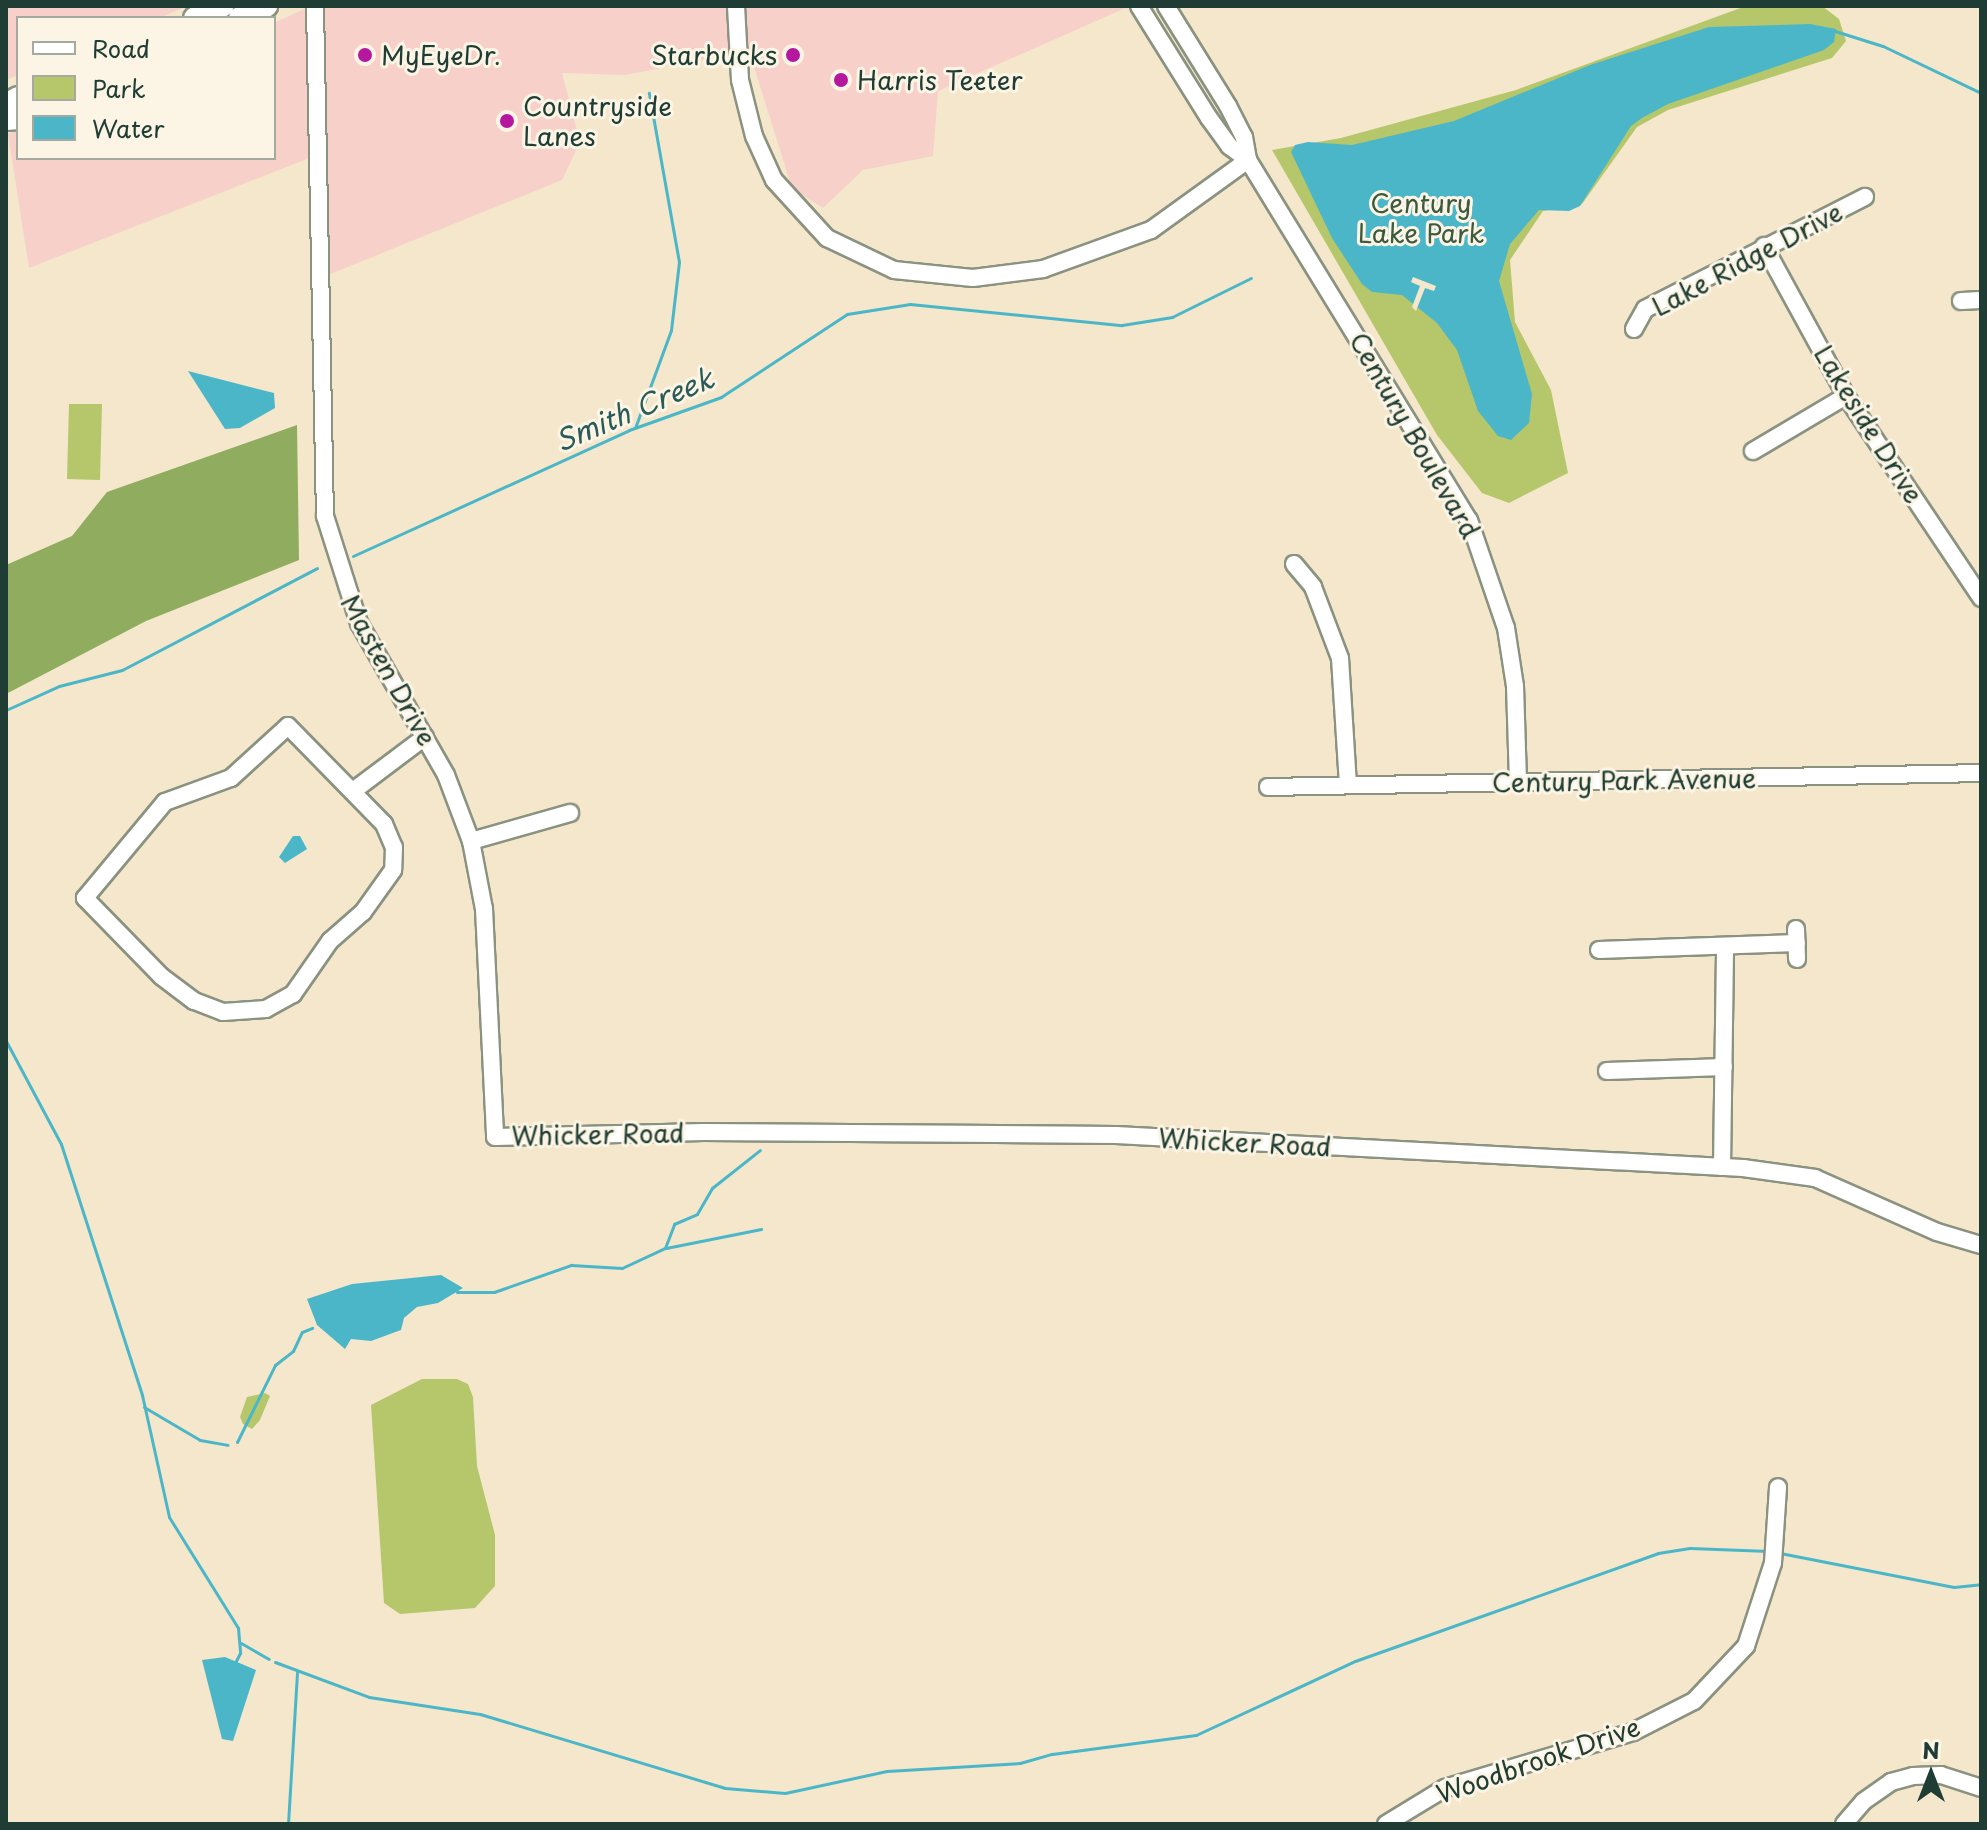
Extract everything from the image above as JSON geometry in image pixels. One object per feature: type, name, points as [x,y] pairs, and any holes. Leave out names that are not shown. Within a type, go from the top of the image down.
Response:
[{"type":"main road","points":[[200,16],[222,6]]},
{"type":"main road","points":[[244,16],[266,6]]},
{"type":"street","name":"Masten Drive","points":[[315,6],[325,516],[359,623],[456,796],[471,841],[484,909],[495,1137]]},
{"type":"street","points":[[736,6],[740,80],[754,136],[774,180],[827,238],[894,270],[983,278],[1043,269],[1151,230],[1248,160]]},
{"type":"street","name":"Century Boulevard","points":[[1139,6],[1229,146],[1248,160]]},
{"type":"street","name":"Century Boulevard","points":[[1166,6],[1244,137],[1248,160],[1469,520],[1506,628],[1515,686],[1518,782]]},
{"type":"street","points":[[1182,74],[1203,65]]},
{"type":"street","name":"Lake Ridge Drive","points":[[1634,329],[1645,309],[1865,197]]},
{"type":"street","name":"Lakeside Drive","points":[[1764,246],[1846,396],[1981,598]]},
{"type":"street","points":[[1961,301],[1981,300]]},
{"type":"street","points":[[1753,451],[1846,396]]},
{"type":"street","points":[[1294,564],[1313,587],[1340,658],[1348,785]]},
{"type":"street","points":[[288,726],[353,791],[391,835],[393,870],[363,912],[330,941],[304,983],[266,1009],[223,1012],[194,1001],[161,976],[85,898],[165,802],[231,778],[288,726]]},
{"type":"street","points":[[353,791],[425,737]]},
{"type":"street","name":"Century Park Avenue","points":[[1268,787],[1981,773]]},
{"type":"street","points":[[471,841],[570,813]]},
{"type":"street","points":[[1599,950],[1797,944]]},
{"type":"street","points":[[1722,1167],[1725,946]]},
{"type":"street","points":[[1607,1071],[1724,1067]]},
{"type":"street","name":"Whicker Road","points":[[495,1137],[704,1132],[1116,1135],[1722,1167],[1815,1178],[1937,1232],[1981,1245]]},
{"type":"street","name":"Woodbrook Drive","points":[[1386,1824],[1445,1788],[1633,1732],[1694,1701],[1746,1646],[1773,1563],[1778,1487]]},
{"type":"street","points":[[1844,1824],[1864,1801],[1891,1782],[1913,1776],[1941,1775],[1981,1788]]},
{"type":"shaded area","points":[[6,6],[188,6],[164,16],[16,16],[16,76],[6,80]]},
{"type":"shaded area","points":[[311,6],[1130,6],[938,91],[933,156],[863,170],[823,208],[792,188],[749,51],[625,75],[562,73],[580,142],[562,180],[328,275],[327,151],[29,268],[8,134],[16,131],[16,160],[276,160],[276,22]]},
{"type":"green space","name":"Century Lake Park","points":[[1746,6],[1822,6],[1839,19],[1846,41],[1832,58],[1668,110],[1637,127],[1582,204],[1543,211],[1510,260],[1515,322],[1551,390],[1568,473],[1509,503],[1482,493],[1437,435],[1272,150],[1341,138],[1516,90]]},
{"type":"green space","points":[[69,404],[102,404],[100,480],[67,479]]},
{"type":"green space","points":[[297,425],[299,560],[146,621],[6,694],[6,565],[72,536],[107,492]]},
{"type":"green space","points":[[422,1379],[457,1379],[468,1384],[473,1397],[477,1466],[495,1535],[495,1586],[475,1608],[400,1614],[384,1603],[371,1405]]},
{"type":"green space","points":[[265,1393],[270,1396],[260,1420],[252,1429],[243,1424],[240,1417],[247,1397]]},
{"type":"water","name":"Century Lake Park","points":[[1810,24],[1836,29],[1834,42],[1824,50],[1668,104],[1642,118],[1631,126],[1580,206],[1569,211],[1539,210],[1510,244],[1499,281],[1532,394],[1529,423],[1511,440],[1498,436],[1478,411],[1457,350],[1437,323],[1402,295],[1372,292],[1362,284],[1332,238],[1291,152],[1295,145],[1308,142],[1352,145],[1454,121],[1590,65],[1709,27]]},
{"type":"water","points":[[188,371],[274,393],[275,408],[240,428],[225,429]]},
{"type":"water","points":[[293,836],[300,836],[307,849],[285,863],[279,857]]},
{"type":"water","points":[[441,1275],[463,1288],[438,1303],[417,1307],[404,1318],[401,1330],[371,1341],[351,1339],[345,1349],[317,1325],[307,1299],[352,1284]]},
{"type":"water","points":[[225,1657],[256,1670],[233,1741],[222,1739],[202,1660]]},
{"type":"pier","points":[[1413,277],[1436,286],[1434,291],[1425,288],[1416,311],[1412,307],[1420,286],[1411,282]]},
{"type":"waterway","name":"Smith Creek","points":[[1835,31],[1883,46],[1981,93]]},
{"type":"waterway","points":[[635,428],[671,330],[679,262],[649,93]]},
{"type":"waterway","name":"Smith Creek","points":[[353,556],[629,430],[721,397],[847,314],[910,304],[1122,325],[1172,317],[1251,278]]},
{"type":"waterway","name":"Smith Creek","points":[[6,710],[59,686],[122,670],[317,568]]},
{"type":"waterway","points":[[6,1041],[61,1144],[142,1395],[169,1517],[238,1628],[240,1653],[235,1663]]},
{"type":"waterway","points":[[457,1292],[494,1292],[571,1265],[622,1268],[665,1248],[674,1224],[697,1214],[712,1188],[760,1150]]},
{"type":"waterway","points":[[666,1248],[761,1229]]},
{"type":"waterway","points":[[237,1442],[275,1365],[293,1351],[302,1332],[312,1328]]},
{"type":"waterway","points":[[144,1407],[200,1440],[228,1445]]},
{"type":"waterway","points":[[275,1662],[369,1697],[480,1714],[725,1788],[785,1793],[887,1771],[1020,1763],[1052,1754],[1196,1735],[1355,1661],[1658,1553],[1690,1548],[1769,1551]]},
{"type":"waterway","points":[[1780,1553],[1954,1587],[1981,1584]]},
{"type":"waterway","points":[[241,1643],[269,1659]]},
{"type":"waterway","points":[[288,1824],[297,1672]]},
{"type":"place","name":"MyEyeDr.","points":[[365,55]]},
{"type":"place","name":"Starbucks","points":[[793,55]]},
{"type":"place","name":"Harris Teeter","points":[[841,80]]},
{"type":"place","name":"Countryside Lanes","points":[[507,121]]}]
